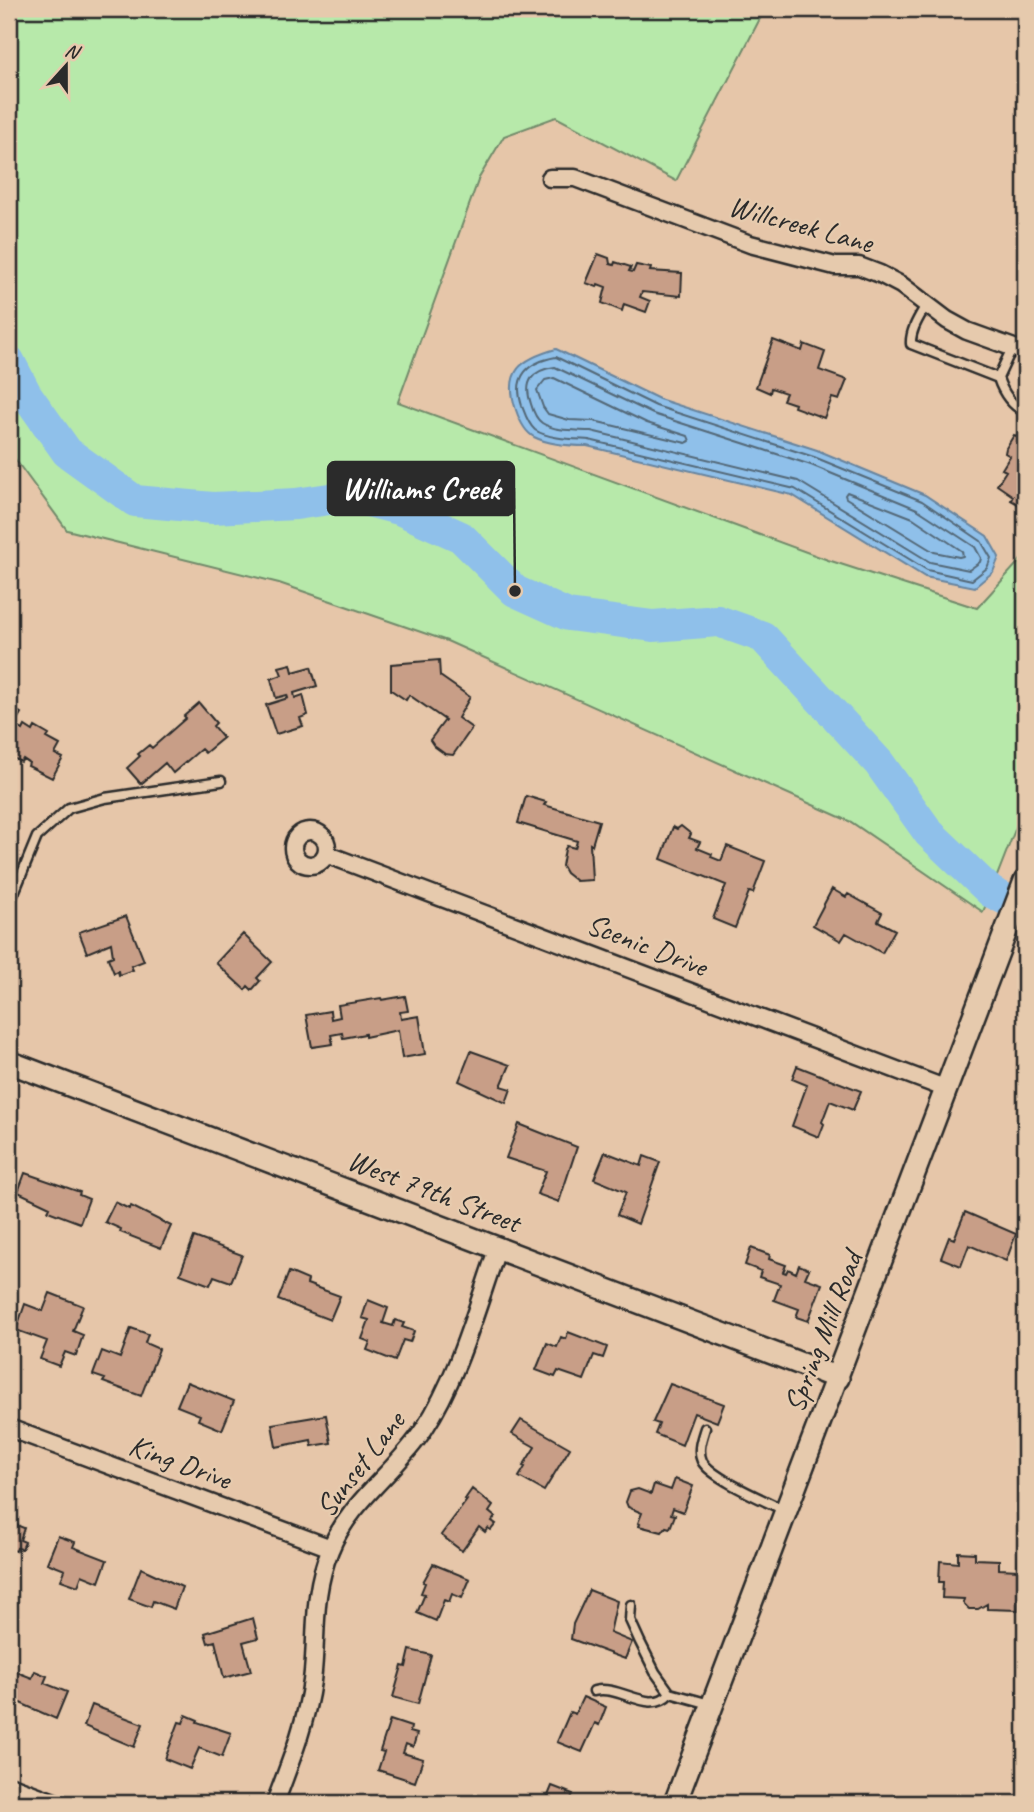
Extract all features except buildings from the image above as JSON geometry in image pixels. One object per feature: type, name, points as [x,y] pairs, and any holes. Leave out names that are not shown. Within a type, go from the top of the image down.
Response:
[{"type":"street","name":"Willcreek Lane","points":[[550,178],[575,178],[750,244],[835,266],[859,266],[894,281],[967,331],[1018,350]]},
{"type":"street","name":"Scenic Drive","points":[[326,854],[947,1089]]},
{"type":"street","name":"Spring Mill Road","points":[[674,1803],[1025,881]]},
{"type":"street","name":"West 79th Street","points":[[9,1062],[838,1378]]},
{"type":"street","name":"Sunset Lane","points":[[275,1803],[306,1715],[313,1675],[316,1604],[322,1571],[331,1548],[351,1511],[403,1457],[432,1417],[450,1379],[498,1247]]},
{"type":"street","name":"King Drive","points":[[9,1428],[331,1548]]},
{"type":"street","points":[[9,1785],[57,1803]]},
{"type":"lane","points":[[926,305],[918,318],[910,339],[911,344],[998,378],[1005,395],[1025,412]]},
{"type":"lane","points":[[998,378],[1018,350]]},
{"type":"lane","points":[[9,905],[37,837],[69,808],[105,798],[221,781]]},
{"type":"lane","points":[[705,1428],[700,1446],[702,1461],[713,1472],[787,1511]]},
{"type":"lane","points":[[631,1605],[630,1620],[654,1672],[670,1693],[712,1705]]},
{"type":"lane","points":[[594,1691],[604,1688],[653,1703],[663,1700],[670,1693]]},
{"type":"green space","points":[[9,9],[765,9],[676,181],[556,117],[504,136],[479,178],[398,402],[828,560],[977,608],[1025,555],[1025,804],[983,912],[851,822],[447,641],[279,583],[67,530],[9,451]]},
{"type":"water","points":[[556,349],[659,399],[817,450],[925,495],[987,536],[999,557],[993,572],[975,587],[925,577],[792,495],[587,446],[553,443],[534,437],[525,429],[516,410],[512,385],[514,376],[525,362]]},
{"type":"waterway","points":[[9,361],[26,394],[67,452],[135,501],[213,508],[296,504],[349,496],[399,509],[461,537],[515,591],[568,615],[653,626],[718,621],[763,637],[879,763],[929,833],[991,892],[1025,909]]},
{"type":"place","name":"Williams Creek","points":[[515,591]]}]
